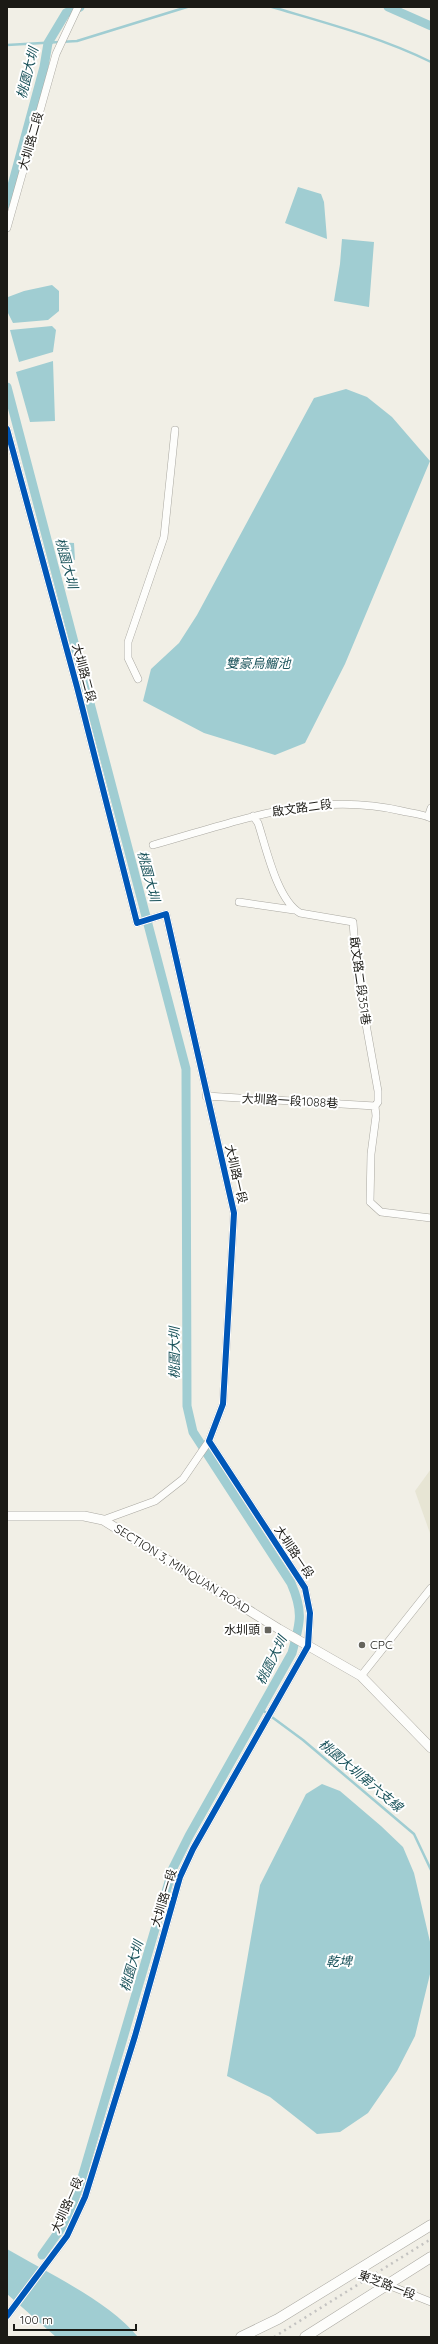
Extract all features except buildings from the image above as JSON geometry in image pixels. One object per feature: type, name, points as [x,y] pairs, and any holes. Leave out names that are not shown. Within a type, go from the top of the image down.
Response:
[{"type":"main road","points":[[241,2337],[278,2318],[431,2225]]},
{"type":"main road","points":[[305,2337],[431,2257]]},
{"type":"street","name":"大圳路二段","points":[[7,228],[56,54],[78,7]]},
{"type":"street","name":"大圳路二段","points":[[7,429],[77,687],[137,923],[166,914]]},
{"type":"street","points":[[138,679],[128,658],[128,642],[164,537],[175,430]]},
{"type":"street","name":"啟文路二段","points":[[152,845],[284,808],[338,803],[383,806],[430,818]]},
{"type":"street","points":[[430,818],[431,808]]},
{"type":"street","points":[[253,816],[258,823],[280,885],[294,910]]},
{"type":"street","points":[[239,902],[294,910]]},
{"type":"street","name":"啟文路二段351巷","points":[[294,910],[300,913],[354,922],[357,974],[378,1091],[378,1102],[375,1106]]},
{"type":"street","name":"大圳路一段","points":[[7,2316],[67,2236],[85,2197],[135,2036],[180,1877],[193,1849],[308,1646],[310,1613],[305,1588],[208,1442],[223,1404],[234,1213],[206,1096],[166,914]]},
{"type":"street","name":"大圳路一段1088巷","points":[[206,1096],[375,1106]]},
{"type":"street","points":[[375,1106],[376,1116],[371,1154],[370,1202],[380,1212],[431,1218]]},
{"type":"street","points":[[103,1520],[155,1501],[183,1479],[208,1442]]},
{"type":"street","name":"SECTION 3, MINQUAN ROAD","points":[[7,1516],[84,1516],[103,1520],[308,1646],[361,1676],[431,1748]]},
{"type":"street","points":[[361,1676],[431,1588]]},
{"type":"street","name":"東芝路一段","points":[[342,2274],[355,2272],[386,2286],[431,2302]]},
{"type":"shaded area","points":[[431,1469],[431,1536],[415,1491]]},
{"type":"water","points":[[298,187],[321,194],[324,202],[327,239],[285,223]]},
{"type":"water","points":[[342,239],[374,242],[369,307],[334,301],[340,264]]},
{"type":"water","points":[[52,285],[59,291],[59,311],[48,320],[13,323],[7,311],[8,297],[24,291]]},
{"type":"water","points":[[52,326],[56,330],[53,352],[19,362],[10,330]]},
{"type":"water","points":[[53,361],[55,421],[30,422],[16,372]]},
{"type":"water","name":"雙豪烏鰡池","points":[[346,389],[367,397],[392,417],[430,461],[345,664],[305,743],[275,755],[204,733],[143,701],[151,669],[179,643],[197,615],[314,398]]},
{"type":"water","points":[[58,542],[74,543],[75,560],[61,558]]},
{"type":"water","name":"乾埤","points":[[322,1784],[340,1791],[403,1847],[414,1873],[431,1946],[431,1970],[415,2036],[397,2071],[368,2113],[340,2132],[317,2134],[270,2097],[227,2076],[260,1885],[306,1794]]},
{"type":"water","points":[[7,2249],[77,2288],[95,2300],[126,2324],[138,2337],[56,2337],[7,2294]]},
{"type":"waterway","name":"桃園大圳","points":[[7,204],[44,67],[48,43],[66,13],[80,7]]},
{"type":"waterway","points":[[7,45],[77,41],[187,7]]},
{"type":"waterway","points":[[272,7],[373,38],[431,62]]},
{"type":"waterway","name":"桃園大圳","points":[[388,7],[431,26]]},
{"type":"waterway","name":"桃園大圳","points":[[7,387],[186,1069],[187,1406],[193,1432],[291,1583],[298,1602],[299,1610],[299,1626],[292,1653],[189,1836],[173,1868],[81,2181],[67,2220],[42,2255]]},
{"type":"waterway","name":"桃園大圳第六支線","points":[[261,1709],[303,1740],[414,1834],[431,1870]]},
{"type":"railway","points":[[274,2337],[431,2239]]},
{"type":"cycle path","points":[[7,429],[77,687],[137,923],[166,914],[234,1213],[223,1404],[209,1441],[305,1588],[310,1613],[308,1646],[193,1849],[180,1877],[135,2036],[85,2197],[67,2236],[7,2316]]},
{"type":"place","name":"水圳頭","points":[[268,1630]]},
{"type":"place","name":"CPC","points":[[362,1645]]}]
